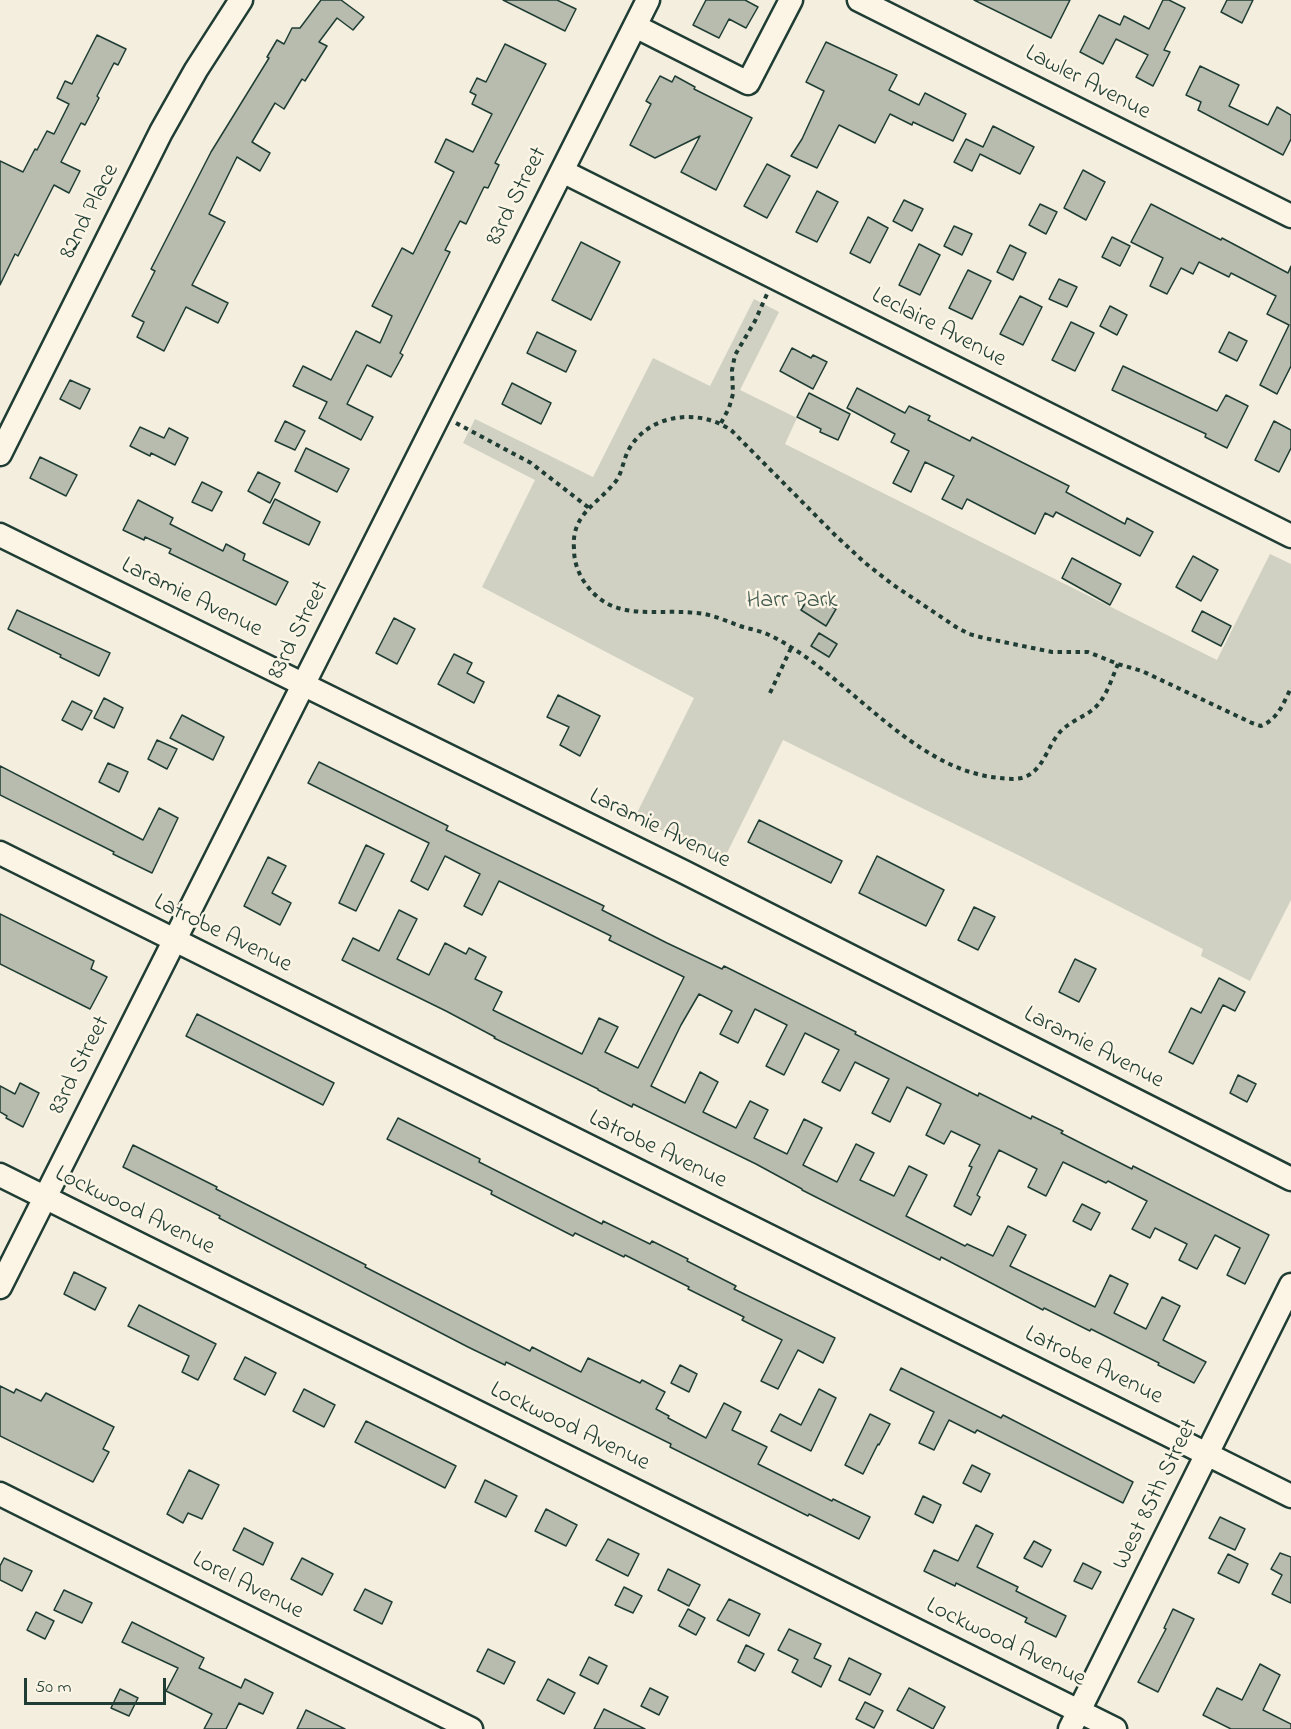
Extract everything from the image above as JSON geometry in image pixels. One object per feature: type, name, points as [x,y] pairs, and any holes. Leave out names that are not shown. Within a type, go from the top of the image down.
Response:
[{"type":"street","name":"82nd Place","points":[[0,454],[161,132],[196,70],[241,0]]},
{"type":"street","name":"83rd Street","points":[[0,1287],[648,0]]},
{"type":"street","points":[[635,26],[748,83],[791,0]]},
{"type":"street","name":"Lawler Avenue","points":[[859,0],[1291,216]]},
{"type":"street","name":"Leclaire Avenue","points":[[562,171],[1291,536]]},
{"type":"street","name":"Laramie Avenue","points":[[0,535],[682,871],[1291,1179]]},
{"type":"street","name":"Latrobe Avenue","points":[[0,854],[1291,1496]]},
{"type":"street","name":"Lockwood Avenue","points":[[0,1175],[1075,1720],[1115,1729]]},
{"type":"street","name":"West 85th Street","points":[[1075,1720],[1291,1285]]},
{"type":"street","name":"Lorel Avenue","points":[[0,1494],[471,1729]]},
{"type":"path","points":[[721,423],[733,394],[732,370],[735,356],[755,321],[774,278]]},
{"type":"path","points":[[439,415],[531,463],[589,508]]},
{"type":"path","points":[[1118,664],[1101,702],[1093,710],[1062,730],[1036,769],[1028,776],[1009,779],[990,777],[939,760],[916,745],[822,669],[766,634],[711,615],[616,609],[590,590],[581,577],[575,561],[574,533],[578,522],[589,508],[617,479],[628,451],[642,432],[668,418],[686,417],[721,423],[732,431],[834,534],[864,561],[892,584],[969,634],[1052,652],[1088,652],[1118,664],[1142,670],[1261,726],[1274,719],[1280,712],[1291,688]]},
{"type":"path","points":[[770,693],[791,648]]},
{"type":"green space","name":"Harr Park","points":[[754,299],[779,312],[740,390],[797,418],[785,444],[1217,660],[1270,554],[1291,564],[1291,900],[1250,981],[1201,956],[1203,949],[783,740],[723,861],[635,817],[694,698],[482,587],[535,480],[463,443],[475,419],[593,477],[653,358],[710,386]]},
{"type":"building","points":[[321,0],[341,0],[364,17],[353,30],[337,18],[319,42],[327,46],[305,81],[302,79],[284,109],[275,103],[252,142],[270,153],[260,171],[237,157],[209,214],[225,222],[192,285],[228,303],[218,323],[186,307],[164,351],[137,337],[144,322],[132,316],[155,271],[151,269],[211,152],[269,58],[267,57],[277,40],[284,44],[292,28],[300,28]]},
{"type":"building","points":[[503,0],[557,0],[576,9],[565,31]]},
{"type":"building","points":[[706,0],[745,0],[758,7],[746,28],[729,19],[719,38],[693,25]]},
{"type":"building","points":[[974,0],[1070,0],[1051,38]]},
{"type":"building","points":[[1163,0],[1169,0],[1185,8],[1164,50],[1170,52],[1153,86],[1136,77],[1148,55],[1116,39],[1103,64],[1080,52],[1099,15],[1120,25],[1124,16],[1149,29]]},
{"type":"building","points":[[1227,0],[1253,0],[1242,23],[1221,12]]},
{"type":"building","points":[[97,35],[126,49],[118,65],[114,63],[85,125],[81,123],[61,162],[80,171],[69,193],[54,185],[18,256],[15,254],[0,285],[0,161],[23,172],[47,131],[54,134],[69,104],[57,98],[65,81],[72,84]]},
{"type":"building","points":[[826,42],[897,75],[889,90],[919,105],[925,93],[966,114],[953,141],[890,114],[875,143],[839,125],[817,168],[791,156],[802,139],[824,91],[806,82]]},
{"type":"building","points":[[505,44],[546,64],[495,163],[499,165],[488,188],[484,187],[466,224],[460,221],[445,250],[450,252],[400,353],[403,355],[391,377],[367,365],[347,404],[373,417],[361,440],[319,418],[327,402],[293,386],[303,366],[331,380],[356,331],[380,343],[392,316],[372,306],[402,248],[413,254],[454,172],[435,162],[446,139],[473,152],[492,114],[472,104],[476,95],[470,92],[477,78],[486,82]]},
{"type":"building","points":[[1200,66],[1239,85],[1229,106],[1268,125],[1277,107],[1291,115],[1291,139],[1283,155],[1198,110],[1201,102],[1186,95]]},
{"type":"building","points":[[660,76],[672,82],[675,76],[695,87],[694,89],[752,118],[716,190],[681,172],[700,136],[655,158],[630,145],[651,104],[646,101]]},
{"type":"building","points":[[993,126],[1034,147],[1020,174],[980,154],[972,171],[954,162],[966,139],[983,147]]},
{"type":"building","points":[[767,164],[790,176],[767,218],[744,206]]},
{"type":"building","points":[[1083,170],[1105,182],[1086,220],[1064,208]]},
{"type":"building","points":[[817,191],[838,202],[817,242],[796,232]]},
{"type":"building","points":[[904,200],[923,209],[912,231],[893,221]]},
{"type":"building","points":[[1040,204],[1057,212],[1046,234],[1029,225]]},
{"type":"building","points":[[1151,204],[1288,273],[1291,266],[1291,366],[1277,394],[1260,385],[1289,325],[1267,314],[1276,296],[1231,273],[1229,277],[1199,262],[1193,274],[1181,268],[1167,294],[1150,286],[1163,258],[1131,242]]},
{"type":"building","points":[[868,217],[888,228],[870,263],[850,253]]},
{"type":"building","points":[[954,226],[972,234],[962,255],[944,246]]},
{"type":"building","points":[[1112,237],[1130,246],[1120,266],[1102,257]]},
{"type":"building","points":[[581,242],[620,262],[591,320],[552,300]]},
{"type":"building","points":[[919,244],[940,255],[920,295],[899,285]]},
{"type":"building","points":[[1010,245],[1026,253],[1013,280],[997,272]]},
{"type":"building","points":[[968,270],[991,281],[972,319],[949,308]]},
{"type":"building","points":[[1059,279],[1077,287],[1067,307],[1049,299]]},
{"type":"building","points":[[1020,296],[1042,307],[1023,345],[1000,334]]},
{"type":"building","points":[[1110,306],[1127,315],[1117,335],[1100,326]]},
{"type":"building","points":[[1071,322],[1094,333],[1075,371],[1052,360]]},
{"type":"building","points":[[537,332],[576,351],[566,372],[527,353]]},
{"type":"building","points":[[1229,332],[1247,341],[1237,361],[1219,352]]},
{"type":"building","points":[[792,348],[811,358],[813,355],[827,362],[813,389],[780,371]]},
{"type":"building","points":[[1123,366],[1217,411],[1226,395],[1248,406],[1227,448],[1205,437],[1206,434],[1112,390]]},
{"type":"building","points":[[70,380],[90,389],[80,409],[60,399]]},
{"type":"building","points":[[512,383],[551,403],[541,424],[502,404]]},
{"type":"building","points":[[857,388],[905,413],[909,406],[930,416],[928,420],[970,441],[972,437],[1069,486],[1066,492],[1125,524],[1127,518],[1153,532],[1140,556],[1056,512],[1053,517],[1045,513],[1035,534],[967,499],[962,509],[942,499],[954,476],[925,462],[911,492],[893,483],[909,451],[891,442],[895,434],[847,408]]},
{"type":"building","points":[[809,393],[850,414],[838,440],[820,432],[821,429],[797,417]]},
{"type":"building","points":[[285,421],[305,431],[295,450],[275,441]]},
{"type":"building","points":[[1274,421],[1291,430],[1291,448],[1279,472],[1255,460]]},
{"type":"building","points":[[140,427],[164,438],[169,428],[188,438],[175,465],[130,446]]},
{"type":"building","points":[[306,448],[349,469],[337,492],[295,471]]},
{"type":"building","points":[[40,457],[77,475],[66,496],[30,478]]},
{"type":"building","points":[[258,472],[280,483],[270,503],[248,491]]},
{"type":"building","points":[[202,482],[222,492],[212,511],[192,502]]},
{"type":"building","points":[[275,499],[320,522],[309,545],[263,523]]},
{"type":"building","points":[[138,500],[173,518],[170,524],[223,551],[226,544],[245,554],[243,560],[288,582],[276,605],[169,553],[171,549],[123,530]]},
{"type":"building","points":[[1193,556],[1218,570],[1201,601],[1176,587]]},
{"type":"building","points":[[1072,558],[1121,584],[1110,605],[1062,578]]},
{"type":"building","points":[[811,594],[836,609],[826,626],[801,610]]},
{"type":"building","points":[[17,610],[110,653],[99,676],[8,629]]},
{"type":"building","points":[[1202,611],[1231,626],[1221,646],[1192,631]]},
{"type":"building","points":[[394,618],[415,629],[397,664],[376,653]]},
{"type":"building","points":[[819,633],[837,644],[829,657],[811,646]]},
{"type":"building","points":[[454,654],[472,663],[467,673],[484,682],[474,703],[438,684]]},
{"type":"building","points":[[558,695],[600,716],[580,756],[560,745],[569,727],[547,717]]},
{"type":"building","points":[[104,698],[123,708],[114,728],[94,718]]},
{"type":"building","points":[[72,701],[92,711],[82,730],[62,720]]},
{"type":"building","points":[[182,715],[224,737],[213,760],[170,738]]},
{"type":"building","points":[[157,740],[177,749],[167,769],[148,759]]},
{"type":"building","points":[[319,762],[448,826],[446,830],[604,906],[602,910],[667,943],[722,969],[724,966],[978,1096],[979,1093],[1031,1119],[1032,1116],[1132,1169],[1133,1166],[1269,1235],[1245,1284],[1227,1275],[1240,1248],[1215,1235],[1197,1269],[1179,1260],[1187,1244],[1155,1228],[1150,1238],[1132,1229],[1147,1201],[1063,1162],[1046,1196],[1028,1187],[1037,1169],[999,1150],[977,1195],[980,1197],[971,1215],[954,1206],[972,1167],[969,1166],[980,1145],[951,1131],[944,1144],[926,1135],[941,1104],[907,1087],[890,1122],[872,1113],[889,1079],[855,1062],[840,1091],[822,1082],[839,1050],[805,1033],[784,1075],[766,1066],[787,1025],[755,1009],[738,1043],[720,1034],[732,1011],[699,994],[681,1025],[651,1086],[685,1103],[700,1072],[718,1082],[703,1112],[736,1128],[750,1101],[768,1110],[754,1138],[787,1154],[804,1119],[822,1128],[803,1165],[837,1182],[856,1144],[874,1153],[860,1180],[894,1196],[909,1166],[927,1175],[906,1216],[965,1246],[967,1244],[993,1256],[1008,1226],[1026,1235],[1010,1266],[1095,1307],[1110,1275],[1128,1284],[1114,1313],[1146,1329],[1162,1297],[1180,1306],[1163,1340],[1206,1362],[1194,1383],[1091,1329],[1090,1331],[1044,1308],[1043,1310],[941,1257],[940,1260],[756,1164],[633,1104],[632,1107],[342,960],[353,938],[379,951],[399,910],[417,919],[397,959],[429,975],[445,943],[466,954],[469,948],[486,957],[475,979],[502,992],[493,1010],[582,1054],[599,1018],[618,1027],[605,1052],[638,1068],[684,977],[609,940],[611,936],[499,881],[482,915],[464,906],[480,874],[445,856],[428,890],[411,881],[429,843],[308,783]]},
{"type":"building","points":[[108,763],[128,772],[119,792],[99,782]]},
{"type":"building","points":[[0,766],[143,840],[159,808],[178,818],[152,873],[0,795]]},
{"type":"building","points":[[759,820],[842,861],[831,883],[748,842]]},
{"type":"building","points":[[366,845],[384,854],[356,911],[339,903]]},
{"type":"building","points":[[877,856],[944,890],[926,926],[859,893]]},
{"type":"building","points":[[268,857],[286,866],[272,893],[291,903],[280,925],[244,906]]},
{"type":"building","points":[[974,907],[995,917],[978,950],[958,940]]},
{"type":"building","points":[[0,914],[94,961],[91,969],[107,977],[90,1009],[0,964]]},
{"type":"building","points":[[1075,959],[1096,969],[1079,1002],[1059,992]]},
{"type":"building","points":[[1219,978],[1245,992],[1235,1011],[1223,1005],[1193,1064],[1169,1052],[1191,1008],[1201,1013]]},
{"type":"building","points":[[197,1014],[334,1083],[323,1105],[186,1036]]},
{"type":"building","points":[[1238,1075],[1256,1084],[1247,1102],[1230,1093]]},
{"type":"building","points":[[20,1083],[39,1093],[23,1127],[0,1112],[0,1086],[15,1094]]},
{"type":"building","points":[[398,1118],[602,1224],[603,1221],[650,1244],[652,1241],[688,1259],[687,1261],[736,1286],[734,1289],[835,1338],[823,1363],[798,1350],[778,1389],[761,1381],[782,1340],[742,1320],[744,1317],[688,1289],[689,1287],[575,1233],[573,1236],[491,1194],[492,1191],[387,1139]]},
{"type":"building","points":[[133,1145],[530,1351],[532,1347],[581,1372],[588,1358],[640,1383],[642,1380],[665,1392],[656,1409],[706,1438],[724,1403],[741,1412],[732,1430],[767,1447],[758,1464],[870,1517],[859,1539],[670,1447],[671,1444],[506,1362],[505,1365],[468,1347],[123,1167]]},
{"type":"building","points":[[1082,1204],[1100,1213],[1091,1230],[1073,1221]]},
{"type":"building","points":[[74,1272],[106,1288],[95,1310],[64,1294]]},
{"type":"building","points":[[139,1305],[216,1344],[198,1380],[182,1372],[189,1356],[128,1326]]},
{"type":"building","points":[[245,1357],[276,1373],[265,1395],[234,1379]]},
{"type":"building","points":[[680,1365],[697,1374],[689,1392],[671,1383]]},
{"type":"building","points":[[901,1368],[1001,1418],[1003,1415],[1133,1482],[1123,1503],[977,1430],[975,1433],[949,1420],[934,1450],[919,1443],[934,1412],[890,1390]]},
{"type":"building","points":[[0,1386],[14,1393],[16,1389],[41,1401],[46,1393],[114,1427],[103,1449],[109,1452],[93,1482],[0,1436]]},
{"type":"building","points":[[304,1389],[335,1405],[324,1427],[293,1411]]},
{"type":"building","points":[[819,1389],[836,1398],[811,1451],[771,1431],[780,1414],[801,1425]]},
{"type":"building","points":[[870,1414],[890,1424],[863,1474],[845,1465]]},
{"type":"building","points":[[366,1421],[456,1466],[445,1488],[355,1442]]},
{"type":"building","points":[[972,1465],[990,1474],[981,1492],[963,1483]]},
{"type":"building","points":[[189,1470],[219,1485],[202,1519],[188,1513],[183,1523],[167,1514]]},
{"type":"building","points":[[485,1480],[517,1496],[506,1517],[475,1502]]},
{"type":"building","points":[[923,1496],[941,1505],[933,1523],[915,1514]]},
{"type":"building","points":[[546,1509],[577,1525],[566,1546],[535,1531]]},
{"type":"building","points":[[1220,1517],[1245,1529],[1235,1550],[1209,1538]]},
{"type":"building","points":[[976,1525],[993,1534],[977,1567],[1018,1587],[1016,1591],[1066,1616],[1056,1637],[1025,1622],[1027,1618],[956,1583],[955,1586],[924,1571],[934,1550],[958,1561]]},
{"type":"building","points":[[244,1528],[273,1543],[263,1565],[233,1550]]},
{"type":"building","points":[[608,1539],[639,1554],[628,1576],[596,1560]]},
{"type":"building","points":[[1034,1541],[1051,1550],[1042,1567],[1024,1558]]},
{"type":"building","points":[[1280,1553],[1291,1557],[1291,1603],[1272,1594],[1282,1575],[1271,1569]]},
{"type":"building","points":[[1228,1554],[1248,1564],[1239,1583],[1218,1573]]},
{"type":"building","points":[[4,1558],[32,1571],[22,1591],[0,1580],[0,1566]]},
{"type":"building","points":[[302,1558],[333,1574],[322,1595],[291,1579]]},
{"type":"building","points":[[1083,1563],[1101,1572],[1092,1589],[1074,1581]]},
{"type":"building","points":[[668,1569],[700,1585],[689,1606],[658,1590]]},
{"type":"building","points":[[624,1587],[642,1596],[633,1613],[615,1605]]},
{"type":"building","points":[[365,1589],[392,1602],[382,1624],[354,1610]]},
{"type":"building","points":[[64,1590],[92,1603],[82,1623],[54,1610]]},
{"type":"building","points":[[729,1599],[760,1614],[749,1636],[717,1620]]},
{"type":"building","points":[[688,1609],[705,1618],[696,1635],[679,1626]]},
{"type":"building","points":[[1173,1609],[1194,1619],[1158,1692],[1138,1682],[1166,1629],[1164,1628]]},
{"type":"building","points":[[36,1612],[54,1621],[45,1639],[27,1630]]},
{"type":"building","points":[[132,1622],[204,1658],[199,1668],[241,1688],[245,1679],[273,1693],[263,1714],[239,1703],[226,1729],[204,1729],[212,1714],[166,1691],[178,1668],[122,1642]]},
{"type":"building","points":[[789,1629],[821,1644],[814,1658],[831,1666],[821,1687],[792,1672],[798,1660],[778,1650]]},
{"type":"building","points":[[746,1645],[764,1654],[755,1671],[738,1662]]},
{"type":"building","points":[[488,1649],[515,1662],[504,1684],[477,1671]]},
{"type":"building","points":[[589,1657],[607,1666],[598,1684],[580,1675]]},
{"type":"building","points":[[849,1658],[881,1674],[870,1695],[839,1680]]},
{"type":"building","points":[[1260,1664],[1280,1675],[1263,1710],[1291,1724],[1291,1729],[1231,1729],[1203,1715],[1217,1688],[1242,1700]]},
{"type":"building","points":[[548,1679],[575,1693],[564,1714],[537,1700]]},
{"type":"building","points":[[650,1688],[668,1697],[659,1715],[641,1706]]},
{"type":"building","points":[[909,1688],[945,1707],[933,1729],[897,1710]]},
{"type":"building","points":[[120,1689],[138,1698],[129,1716],[111,1708]]},
{"type":"building","points":[[865,1702],[883,1711],[874,1728],[856,1719]]},
{"type":"building","points":[[604,1709],[645,1729],[594,1729]]},
{"type":"building","points":[[306,1710],[345,1729],[297,1729]]}]
